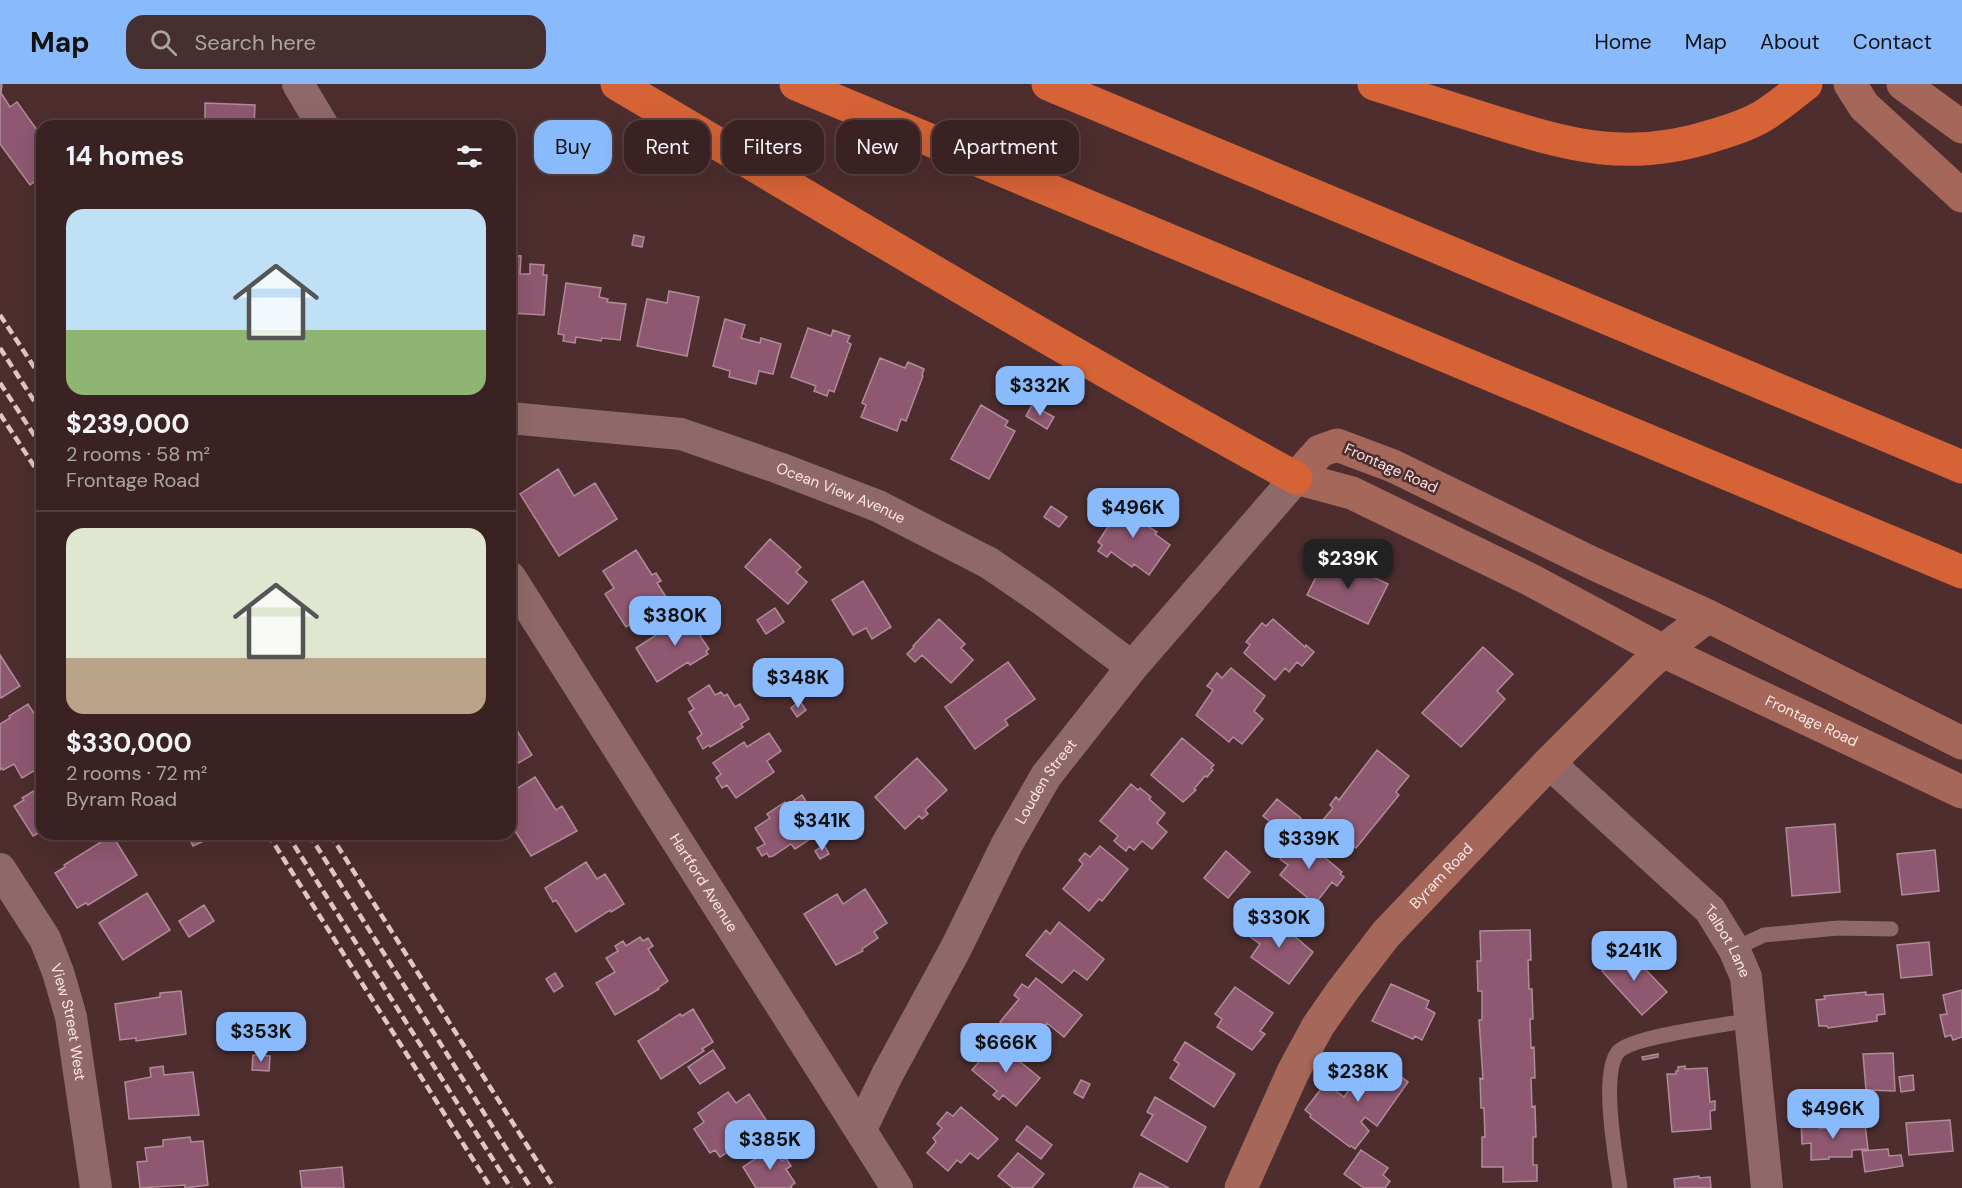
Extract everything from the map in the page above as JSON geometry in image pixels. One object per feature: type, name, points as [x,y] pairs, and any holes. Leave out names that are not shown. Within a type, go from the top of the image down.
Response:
[{"type":"highway","points":[[617,84],[1004,311],[1296,478]]},
{"type":"highway","points":[[796,84],[1962,573]]},
{"type":"highway","points":[[1048,84],[1962,467]]},
{"type":"highway","points":[[1374,84],[1564,143],[1596,149],[1628,151],[1662,148],[1698,141],[1730,131],[1765,115],[1806,84]]},
{"type":"main road","points":[[1850,84],[1864,106],[1962,196]]},
{"type":"main road","points":[[1903,84],[1962,127]]},
{"type":"main road","name":"Frontage Road","points":[[1962,743],[1708,616],[1592,563],[1393,466],[1337,445],[1320,451],[1296,478],[1352,493],[1531,580],[1663,651],[1962,792]]},
{"type":"main road","name":"Byram Road","points":[[1241,1188],[1293,1072],[1318,1026],[1386,934],[1550,763],[1663,651],[1708,616]]},
{"type":"street","points":[[298,84],[319,120]]},
{"type":"street","name":"Ocean View Avenue","points":[[516,419],[681,434],[878,506],[989,563],[1043,600],[1132,667]]},
{"type":"street","name":"Louden Street","points":[[861,1129],[887,1076],[956,950],[1007,844],[1046,776],[1132,667],[1296,478]]},
{"type":"street","name":"Hartford Avenue","points":[[516,586],[897,1188]]},
{"type":"street","name":"Talbot Lane","points":[[1550,763],[1710,910],[1734,949],[1746,977],[1752,1020],[1767,1188]]},
{"type":"street","name":"View Street West","points":[[0,869],[45,939],[58,972],[71,1017],[96,1188]]},
{"type":"lane","points":[[1734,949],[1764,935],[1838,928],[1891,929]]},
{"type":"lane","points":[[1620,1188],[1608,1089],[1612,1062],[1619,1050],[1642,1040],[1752,1020]]},
{"type":"building","points":[[0,84],[2,84],[1,93],[10,107],[17,102],[36,129],[36,180],[30,185],[0,144]]},
{"type":"building","points":[[205,103],[255,105],[254,120],[205,120]]},
{"type":"building","points":[[634,235],[644,237],[642,247],[632,245]]},
{"type":"building","points":[[516,256],[521,256],[520,274],[530,274],[530,264],[544,265],[543,275],[547,275],[544,315],[516,313]]},
{"type":"building","points":[[566,283],[601,288],[599,297],[608,299],[607,302],[626,304],[620,340],[602,338],[601,341],[576,337],[575,343],[563,341],[564,335],[558,334]]},
{"type":"building","points":[[669,291],[699,297],[687,356],[637,346],[647,299],[667,303]]},
{"type":"building","points":[[725,319],[745,325],[741,338],[760,343],[761,338],[781,344],[773,374],[759,371],[756,384],[729,377],[730,371],[713,366]]},
{"type":"building","points":[[808,328],[831,336],[833,330],[850,336],[847,342],[851,344],[834,392],[829,390],[827,396],[814,391],[816,386],[791,377]]},
{"type":"building","points":[[880,358],[905,368],[908,362],[924,369],[906,421],[901,419],[897,431],[861,417],[866,405],[862,403]]},
{"type":"building","points":[[981,405],[1008,421],[1005,426],[1015,431],[989,479],[951,459]]},
{"type":"building","points":[[1032,405],[1054,417],[1047,429],[1026,416]]},
{"type":"building","points":[[558,469],[574,496],[595,483],[617,519],[559,556],[520,494]]},
{"type":"building","points":[[1126,499],[1155,519],[1149,527],[1170,545],[1149,575],[1134,564],[1132,567],[1111,552],[1107,557],[1098,551],[1102,545],[1098,542]]},
{"type":"building","points":[[1051,506],[1067,517],[1059,527],[1044,517]]},
{"type":"building","points":[[770,539],[801,567],[796,572],[807,582],[788,604],[745,567]]},
{"type":"building","points":[[636,550],[652,575],[656,573],[661,581],[657,583],[668,600],[626,627],[605,594],[614,588],[603,571]]},
{"type":"building","points":[[1327,555],[1388,584],[1368,624],[1307,595]]},
{"type":"building","points":[[863,581],[891,627],[872,639],[866,628],[853,635],[832,600]]},
{"type":"building","points":[[775,608],[784,622],[766,634],[757,620]]},
{"type":"building","points":[[697,612],[709,630],[700,636],[709,649],[706,651],[708,654],[690,665],[688,662],[657,682],[636,648],[687,615],[688,618]]},
{"type":"building","points":[[939,619],[965,644],[961,648],[973,660],[951,683],[922,655],[915,662],[907,654]]},
{"type":"building","points":[[1273,619],[1314,652],[1302,666],[1297,662],[1289,672],[1285,668],[1275,680],[1244,653],[1250,645],[1246,642],[1262,623],[1266,626]]},
{"type":"building","points":[[1483,647],[1513,674],[1497,691],[1505,699],[1461,747],[1422,713]]},
{"type":"building","points":[[0,655],[20,686],[1,698],[0,697]]},
{"type":"building","points":[[1008,662],[1035,699],[1005,720],[1008,725],[975,749],[945,707]]},
{"type":"building","points":[[1231,668],[1265,696],[1254,711],[1263,719],[1242,744],[1233,737],[1229,742],[1196,715],[1213,690],[1207,686],[1217,673],[1222,678]]},
{"type":"building","points":[[709,685],[715,695],[721,692],[724,696],[727,694],[735,707],[740,704],[749,719],[741,724],[743,727],[703,749],[697,738],[702,734],[689,712],[694,709],[688,699]]},
{"type":"building","points":[[800,701],[806,710],[797,717],[791,708]]},
{"type":"building","points":[[28,704],[36,717],[36,770],[22,778],[14,764],[0,770],[0,724],[10,718],[9,716]]},
{"type":"building","points":[[516,729],[532,755],[516,764]]},
{"type":"building","points":[[769,733],[781,751],[767,761],[774,772],[736,798],[727,785],[722,788],[716,778],[721,774],[713,763],[744,742],[747,747]]},
{"type":"building","points":[[1182,738],[1214,765],[1211,768],[1213,770],[1183,802],[1151,775]]},
{"type":"building","points":[[1377,750],[1409,776],[1396,792],[1399,795],[1356,848],[1322,821],[1333,808],[1330,805],[1336,797],[1339,800]]},
{"type":"building","points":[[917,758],[947,790],[925,810],[928,814],[922,819],[919,816],[905,829],[875,797]]},
{"type":"building","points":[[535,777],[556,810],[562,806],[577,831],[531,856],[516,832],[516,789]]},
{"type":"building","points":[[1131,784],[1151,797],[1149,799],[1165,813],[1157,823],[1167,832],[1152,849],[1142,841],[1134,850],[1129,846],[1126,851],[1114,841],[1118,836],[1100,821]]},
{"type":"building","points":[[36,790],[36,834],[33,836],[14,806],[24,800],[22,798]]},
{"type":"building","points":[[802,795],[824,830],[795,849],[791,844],[773,856],[769,857],[767,853],[762,856],[757,848],[765,844],[755,828],[770,818],[767,814],[785,802],[787,805]]},
{"type":"building","points":[[1277,799],[1301,818],[1287,835],[1263,816]]},
{"type":"building","points":[[1835,824],[1840,892],[1792,896],[1786,828]]},
{"type":"building","points":[[1299,836],[1342,872],[1340,874],[1344,877],[1337,886],[1332,882],[1315,904],[1280,875],[1288,865],[1280,859]]},
{"type":"building","points":[[104,840],[115,840],[137,875],[88,905],[86,903],[77,908],[55,873],[65,867],[64,865]]},
{"type":"building","points":[[190,840],[201,840],[202,842],[193,846]]},
{"type":"building","points":[[824,845],[829,854],[820,859],[815,851]]},
{"type":"building","points":[[1100,846],[1128,869],[1102,901],[1099,899],[1089,911],[1063,889],[1083,864],[1079,860],[1085,853],[1090,857]]},
{"type":"building","points":[[1935,850],[1939,891],[1902,895],[1897,854]]},
{"type":"building","points":[[1226,851],[1250,872],[1228,898],[1204,878]]},
{"type":"building","points":[[586,862],[597,879],[605,874],[624,904],[611,912],[610,910],[576,932],[556,900],[553,902],[545,888]]},
{"type":"building","points":[[865,889],[887,923],[874,932],[878,938],[862,949],[863,951],[836,965],[804,914],[837,894],[843,904]]},
{"type":"building","points":[[147,893],[170,930],[123,960],[99,923]]},
{"type":"building","points":[[204,905],[214,921],[189,937],[179,921]]},
{"type":"building","points":[[1272,916],[1294,932],[1292,934],[1313,952],[1289,984],[1251,957],[1260,944],[1249,936],[1261,920],[1267,924]]},
{"type":"building","points":[[1059,922],[1104,959],[1087,980],[1074,970],[1062,983],[1026,955],[1046,930],[1050,934]]},
{"type":"building","points":[[1530,930],[1531,960],[1528,960],[1529,989],[1532,989],[1533,1019],[1530,1019],[1535,1078],[1531,1078],[1536,1137],[1533,1137],[1533,1165],[1537,1165],[1537,1181],[1503,1182],[1503,1167],[1482,1167],[1482,1137],[1485,1137],[1484,1108],[1481,1108],[1480,1078],[1483,1079],[1479,1020],[1482,1020],[1482,991],[1478,991],[1477,961],[1481,961],[1480,931]]},
{"type":"building","points":[[640,937],[643,941],[648,938],[653,946],[648,949],[668,981],[659,989],[615,1015],[596,983],[615,972],[606,958],[618,951],[615,946],[623,941],[626,946]]},
{"type":"building","points":[[1929,942],[1932,975],[1901,978],[1897,945]]},
{"type":"building","points":[[1626,949],[1667,992],[1642,1015],[1602,971]]},
{"type":"building","points":[[555,973],[563,986],[554,992],[546,979]]},
{"type":"building","points":[[1036,978],[1082,1015],[1064,1037],[1047,1023],[1029,1046],[1000,1022],[1019,999],[1014,995],[1022,984],[1028,988]]},
{"type":"building","points":[[1391,984],[1429,1001],[1426,1008],[1435,1013],[1422,1040],[1415,1036],[1413,1039],[1372,1021]]},
{"type":"building","points":[[1235,987],[1273,1013],[1260,1031],[1265,1034],[1252,1050],[1217,1027],[1222,1019],[1215,1014]]},
{"type":"building","points":[[1962,990],[1962,1037],[1953,1040],[1951,1035],[1945,1037],[1940,1015],[1947,1014],[1943,995]]},
{"type":"building","points":[[181,991],[186,1034],[136,1041],[136,1038],[120,1040],[115,1004],[160,997],[160,993]]},
{"type":"building","points":[[1866,992],[1866,995],[1883,994],[1885,1014],[1877,1015],[1877,1021],[1828,1028],[1819,1026],[1816,1000],[1825,999],[1824,996]]},
{"type":"building","points":[[693,1009],[713,1042],[702,1049],[704,1051],[661,1079],[638,1041],[680,1014],[682,1016]]},
{"type":"building","points":[[996,1042],[1040,1078],[1016,1106],[1003,1095],[999,1100],[993,1095],[997,1091],[972,1070]]},
{"type":"building","points":[[1185,1042],[1235,1074],[1214,1107],[1170,1078],[1179,1064],[1174,1060]]},
{"type":"building","points":[[713,1050],[725,1068],[700,1084],[688,1067]]},
{"type":"building","points":[[1893,1053],[1895,1091],[1866,1090],[1863,1054]]},
{"type":"building","points":[[1658,1054],[1658,1057],[1643,1060],[1642,1057]]},
{"type":"building","points":[[253,1055],[270,1056],[269,1071],[252,1070]]},
{"type":"building","points":[[1374,1056],[1408,1082],[1377,1126],[1365,1117],[1361,1122],[1369,1131],[1355,1149],[1310,1117],[1311,1115],[1305,1110],[1324,1085],[1344,1097]]},
{"type":"building","points":[[163,1066],[164,1075],[193,1072],[199,1115],[129,1119],[125,1082],[151,1077],[150,1068]]},
{"type":"building","points":[[1685,1066],[1685,1069],[1707,1068],[1710,1102],[1715,1101],[1715,1110],[1710,1111],[1711,1129],[1672,1132],[1667,1074],[1676,1074],[1678,1067]]},
{"type":"building","points":[[1913,1075],[1914,1090],[1901,1092],[1899,1077]]},
{"type":"building","points":[[1081,1080],[1090,1084],[1083,1098],[1074,1093]]},
{"type":"building","points":[[728,1092],[736,1103],[749,1094],[770,1126],[720,1157],[715,1150],[710,1153],[694,1129],[704,1122],[698,1113]]},
{"type":"building","points":[[1155,1097],[1206,1127],[1187,1162],[1141,1135],[1153,1115],[1147,1112]]},
{"type":"building","points":[[961,1107],[998,1139],[978,1159],[970,1153],[961,1163],[957,1160],[948,1171],[927,1153],[936,1142],[933,1138],[942,1128],[937,1124],[947,1112],[953,1116]]},
{"type":"building","points":[[1819,1119],[1819,1129],[1865,1124],[1868,1149],[1852,1150],[1852,1157],[1811,1160],[1811,1143],[1802,1144],[1801,1120]]},
{"type":"building","points":[[1950,1120],[1953,1151],[1909,1155],[1906,1123]]},
{"type":"building","points":[[1027,1126],[1052,1145],[1041,1159],[1016,1140]]},
{"type":"building","points":[[190,1137],[191,1142],[203,1141],[208,1185],[185,1188],[185,1185],[140,1188],[137,1162],[147,1161],[145,1148],[163,1146],[163,1140]]},
{"type":"building","points":[[773,1147],[782,1161],[786,1158],[791,1166],[786,1169],[795,1183],[791,1186],[792,1188],[756,1188],[743,1167]]},
{"type":"building","points":[[1888,1149],[1889,1156],[1901,1155],[1903,1166],[1865,1172],[1862,1151]]},
{"type":"building","points":[[1361,1150],[1388,1168],[1383,1175],[1390,1181],[1385,1188],[1364,1188],[1344,1174]]},
{"type":"building","points":[[1018,1153],[1044,1174],[1032,1188],[1013,1188],[998,1176]]},
{"type":"building","points":[[342,1167],[344,1188],[302,1188],[300,1171]]},
{"type":"building","points":[[1140,1173],[1169,1188],[1133,1188]]},
{"type":"building","points":[[1699,1176],[1699,1178],[1710,1177],[1711,1188],[1675,1188],[1674,1179]]},
{"type":"railway","points":[[0,315],[36,370]]},
{"type":"railway","points":[[0,348],[36,404]]},
{"type":"railway","points":[[0,383],[36,438]]},
{"type":"railway","points":[[0,414],[36,469]]},
{"type":"railway","points":[[272,840],[491,1188]]},
{"type":"railway","points":[[291,840],[511,1188]]},
{"type":"railway","points":[[313,840],[531,1188]]},
{"type":"railway","points":[[334,840],[554,1188]]}]
